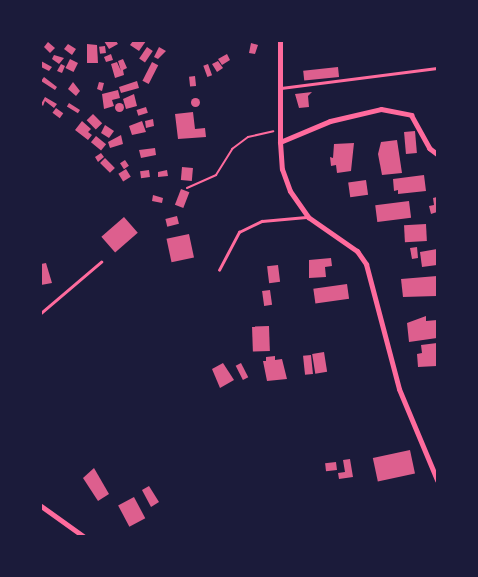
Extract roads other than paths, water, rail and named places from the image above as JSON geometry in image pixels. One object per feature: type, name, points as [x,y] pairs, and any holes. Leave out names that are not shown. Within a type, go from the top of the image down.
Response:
[{"type":"street","points":[[280,41],[280,142],[282,169],[290,191],[308,216],[357,252],[366,264],[399,389],[437,480]]},
{"type":"street","points":[[280,142],[330,120],[381,109],[411,115],[429,148],[437,154]]},
{"type":"street","points":[[41,506],[83,536]]},
{"type":"lane","points":[[280,88],[437,68]]},
{"type":"lane","points":[[219,270],[229,246],[239,232],[262,221],[308,216]]},
{"type":"lane","points":[[41,313],[100,262]]}]
